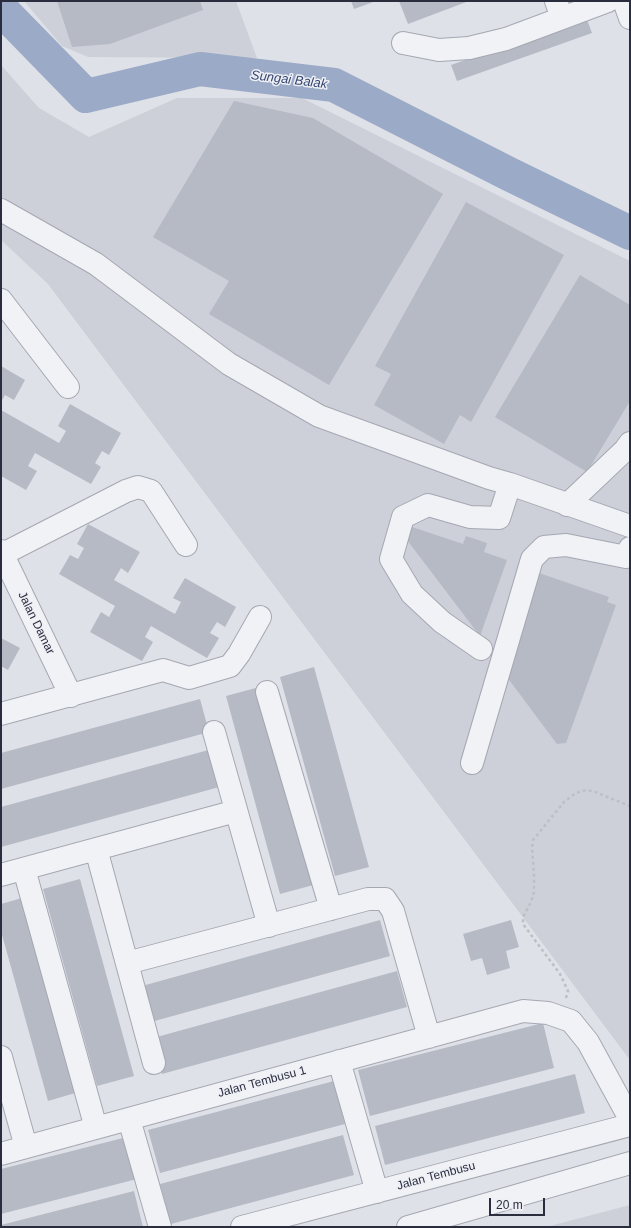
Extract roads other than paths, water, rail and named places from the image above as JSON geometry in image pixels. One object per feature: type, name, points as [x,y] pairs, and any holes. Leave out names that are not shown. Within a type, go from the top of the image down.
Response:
[{"type":"street","points":[[403,43],[439,50],[469,48],[506,39],[559,10],[608,1]]},
{"type":"street","points":[[624,1],[630,18]]},
{"type":"street","points":[[1,210],[96,264],[228,364],[319,416],[489,478],[630,526]]},
{"type":"street","points":[[1,300],[68,387]]},
{"type":"street","points":[[567,505],[625,450],[630,443]]},
{"type":"street","points":[[481,649],[442,622],[412,594],[391,559],[403,517],[428,505],[470,517],[499,518],[510,484]]},
{"type":"street","points":[[2,553],[126,491],[138,487],[151,491],[186,545]]},
{"type":"street","points":[[472,763],[532,559],[544,547],[566,545],[626,557],[630,548]]},
{"type":"street","name":"Jalan Damar","points":[[2,553],[71,696]]},
{"type":"street","points":[[1,714],[164,670],[189,678],[230,666],[239,654],[260,617]]},
{"type":"street","points":[[267,692],[331,909]]},
{"type":"street","points":[[214,732],[269,926]]},
{"type":"street","points":[[1,875],[236,811]]},
{"type":"street","points":[[96,849],[154,1062]]},
{"type":"street","points":[[24,869],[96,1128]]},
{"type":"street","points":[[127,964],[368,899],[385,899],[393,911],[429,1037]]},
{"type":"street","name":"Jalan Tembusu 1","points":[[1,1154],[523,1011],[548,1013],[571,1022],[588,1042],[630,1120]]},
{"type":"street","points":[[1,1058],[26,1147]]},
{"type":"street","points":[[339,1061],[377,1192]]},
{"type":"street","points":[[129,1119],[160,1227]]},
{"type":"street","name":"Jalan Tembusu","points":[[242,1227],[630,1125]]},
{"type":"street","points":[[408,1227],[630,1163]]},
{"type":"waterway","name":"Sungai Balak","points":[[1,9],[86,96],[200,69],[334,85],[509,174],[630,233]]}]
